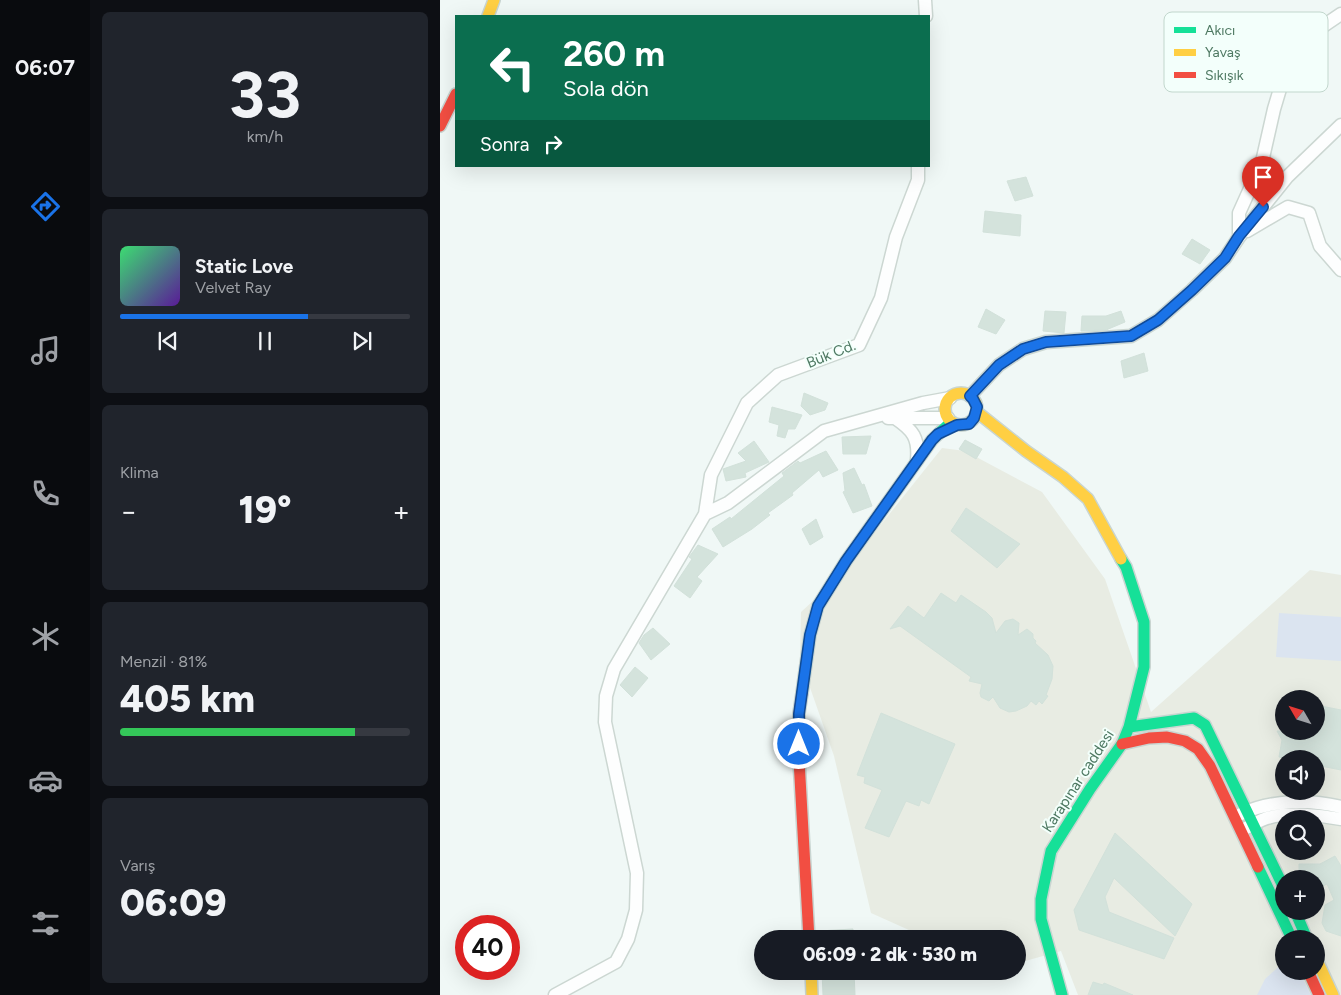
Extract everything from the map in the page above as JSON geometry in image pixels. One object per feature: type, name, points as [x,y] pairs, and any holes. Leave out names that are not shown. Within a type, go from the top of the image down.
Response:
[{"type":"street","points":[[488,15],[494,0]]},
{"type":"street","points":[[925,0],[926,15]]},
{"type":"street","points":[[1328,23],[1341,14]]},
{"type":"street","points":[[1239,236],[1239,213],[1262,162],[1279,92]]},
{"type":"street","points":[[440,126],[455,96]]},
{"type":"street","points":[[970,396],[999,365],[1023,349],[1046,342],[1131,336],[1158,320],[1225,258],[1239,236],[1287,177],[1341,126]]},
{"type":"street","name":"Bük Cd.","points":[[705,514],[710,476],[747,403],[778,375],[860,345],[881,298],[896,236],[918,180],[918,167]]},
{"type":"street","points":[[1239,236],[1288,207],[1309,213],[1320,246],[1341,270]]},
{"type":"street","points":[[555,995],[616,962],[628,939],[636,910],[636,873],[605,722],[606,696],[614,669],[705,514],[728,503],[824,431],[923,403],[950,398],[960,394],[970,396],[976,403],[977,412],[969,424],[952,421],[870,418]]},
{"type":"street","points":[[950,398],[946,408],[952,421]]},
{"type":"street","name":"Karapınar caddesi","points":[[977,412],[1026,451],[1063,477],[1088,499],[1126,567],[1144,622],[1144,667],[1122,744],[1090,789],[1051,851],[1041,899],[1041,919],[1062,995]]},
{"type":"street","points":[[895,418],[908,426],[915,436],[918,448],[917,460]]},
{"type":"street","points":[[809,930],[799,751],[799,714],[810,635],[818,606],[846,561],[917,460],[938,434],[952,421]]},
{"type":"street","name":"Karapınar caddesi","points":[[969,424],[1026,451]]},
{"type":"street","points":[[1128,727],[1194,718],[1202,722],[1208,730],[1241,814],[1241,831],[1288,930]]},
{"type":"street","points":[[1122,744],[1168,737],[1194,746],[1203,755],[1241,814],[1254,824],[1276,870]]},
{"type":"street","points":[[1241,814],[1268,805],[1304,801],[1341,807]]},
{"type":"street","points":[[1241,831],[1266,818],[1279,816],[1302,815],[1341,819]]},
{"type":"street","points":[[1325,978],[1333,995]]},
{"type":"street","points":[[811,980],[812,995]]},
{"type":"street","points":[[1312,980],[1319,995]]},
{"type":"shaded area","points":[[942,448],[965,451],[1042,492],[1105,579],[1151,712],[1310,570],[1341,575],[1341,995],[1078,995],[1061,951],[1026,961],[1026,930],[909,930],[871,913],[834,756],[800,659],[801,612],[840,576]]},
{"type":"shaded area","points":[[1279,613],[1341,617],[1341,661],[1276,657]]},
{"type":"shaded area","points":[[1275,970],[1275,980],[1304,980],[1311,995],[1257,995],[1265,979]]},
{"type":"building","points":[[1026,177],[1033,196],[1015,201],[1007,181]]},
{"type":"building","points":[[985,211],[1021,215],[1020,236],[983,232]]},
{"type":"building","points":[[1192,239],[1210,250],[1200,264],[1182,254]]},
{"type":"building","points":[[986,309],[1005,320],[996,334],[978,327]]},
{"type":"building","points":[[1045,311],[1066,312],[1064,333],[1043,331]]},
{"type":"building","points":[[1121,311],[1125,322],[1106,330],[1081,331],[1082,316],[1106,316]]},
{"type":"building","points":[[1144,353],[1148,371],[1124,378],[1121,361]]},
{"type":"building","points":[[804,393],[828,403],[825,410],[810,415],[801,406]]},
{"type":"building","points":[[772,407],[802,415],[795,429],[788,429],[785,438],[777,436],[779,425],[769,422]]},
{"type":"building","points":[[871,436],[866,454],[843,454],[842,437]]},
{"type":"building","points":[[965,440],[982,449],[976,459],[959,449]]},
{"type":"building","points":[[754,441],[769,462],[745,473],[746,477],[726,481],[723,469],[746,461],[738,453]]},
{"type":"building","points":[[826,451],[838,470],[823,477],[819,470],[792,493],[793,495],[768,513],[770,515],[723,547],[712,529],[730,517],[731,519],[784,476],[782,473],[798,461],[800,463]]},
{"type":"building","points":[[854,468],[862,485],[864,484],[872,506],[853,513],[843,492],[845,491],[843,473]]},
{"type":"building","points":[[966,508],[1020,544],[997,568],[951,531]]},
{"type":"building","points":[[816,519],[823,537],[810,545],[802,529]]},
{"type":"building","points":[[698,545],[718,554],[697,577],[702,581],[690,598],[674,586],[692,559],[689,557]]},
{"type":"building","points":[[941,593],[956,603],[961,595],[986,612],[992,618],[996,633],[1005,621],[1013,619],[1019,623],[1018,635],[1027,629],[1033,634],[1035,643],[1048,655],[1053,666],[1052,679],[1046,695],[1048,696],[1042,704],[1039,701],[1036,705],[1031,701],[1027,706],[1009,712],[1000,708],[993,697],[989,701],[981,697],[982,684],[969,681],[971,677],[900,626],[890,629],[908,606],[924,618]]},
{"type":"building","points":[[653,628],[670,644],[651,660],[639,643],[644,635]]},
{"type":"building","points":[[635,667],[648,678],[632,697],[620,685]]},
{"type":"building","points":[[1325,707],[1341,710],[1341,770],[1325,767],[1325,750],[1280,750],[1282,740],[1325,740]]},
{"type":"building","points":[[881,713],[955,744],[929,804],[921,800],[919,806],[906,801],[889,837],[865,828],[882,790],[864,783],[865,777],[857,775]]},
{"type":"building","points":[[1115,833],[1192,904],[1175,936],[1114,878],[1105,897],[1109,912],[1174,938],[1164,959],[1079,930],[1074,910]]},
{"type":"building","points":[[1335,856],[1341,866],[1341,936],[1326,931],[1322,923],[1322,920],[1325,920],[1325,905],[1334,900],[1327,884],[1325,885],[1325,870],[1299,870],[1299,864],[1320,864]]},
{"type":"building","points":[[822,980],[854,980],[855,995],[823,995]]},
{"type":"building","points":[[1093,982],[1103,985],[1104,983],[1133,995],[1088,995]]},
{"type":"traffic: fast","points":[[802,693],[810,635],[818,606],[846,561],[932,440],[951,422]]},
{"type":"traffic: fast","points":[[1062,995],[1041,919],[1041,899],[1051,851],[1090,789],[1122,744],[1129,727],[1144,667],[1144,622],[1126,567],[1121,559]]},
{"type":"traffic: fast","points":[[1129,727],[1194,718],[1205,725],[1275,870]]},
{"type":"traffic: fast","points":[[1258,867],[1288,930]]},
{"type":"traffic: fast","points":[[1299,920],[1303,930]]},
{"type":"traffic: slow","points":[[488,15],[494,0]]},
{"type":"traffic: slow","points":[[961,393],[967,394],[972,398],[976,403],[977,409],[976,415],[972,420],[967,424],[961,425],[955,424],[950,420],[946,415],[945,409],[946,403],[950,398],[955,394],[961,393]]},
{"type":"traffic: slow","points":[[977,412],[1026,451],[1063,477],[1088,499],[1121,559]]},
{"type":"traffic: slow","points":[[1325,978],[1333,995]]},
{"type":"traffic: slow","points":[[811,980],[812,995]]},
{"type":"traffic: jam","points":[[440,126],[455,96]]},
{"type":"traffic: jam","points":[[802,693],[799,713],[799,760],[808,930]]},
{"type":"traffic: jam","points":[[1122,744],[1149,738],[1167,737],[1185,741],[1198,749],[1210,766],[1258,867]]},
{"type":"traffic: jam","points":[[1312,980],[1319,995]]},
{"type":"route","points":[[799,744],[799,714],[810,635],[818,606],[846,561],[932,440],[938,434],[957,425],[969,424],[974,418],[977,407],[970,396],[999,365],[1023,349],[1046,342],[1131,336],[1158,320],[1225,258],[1239,236],[1263,207]]}]
